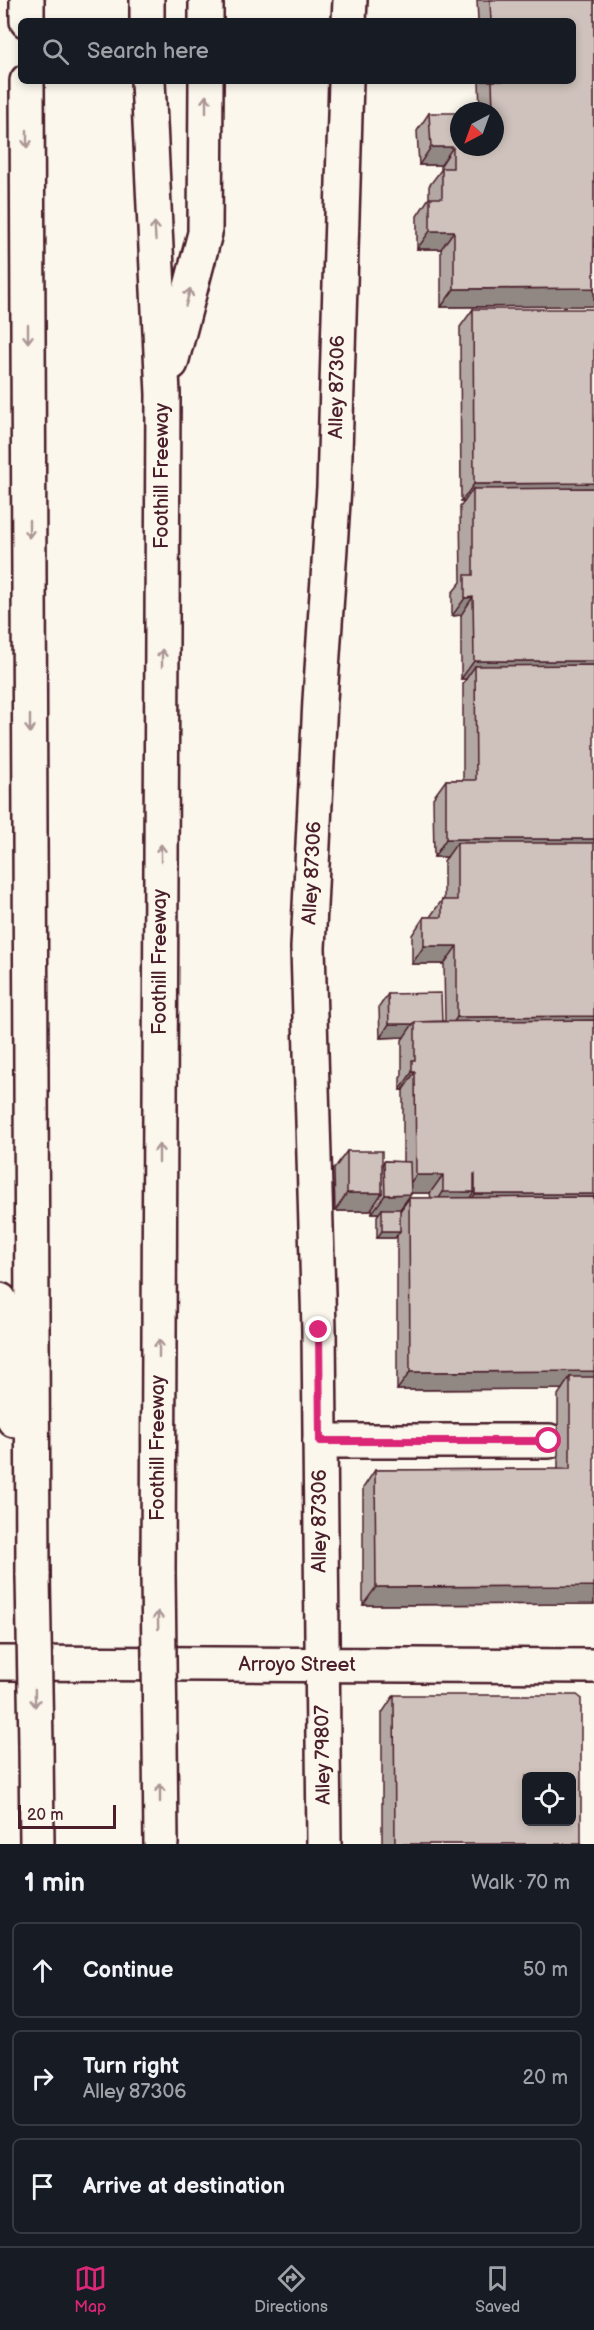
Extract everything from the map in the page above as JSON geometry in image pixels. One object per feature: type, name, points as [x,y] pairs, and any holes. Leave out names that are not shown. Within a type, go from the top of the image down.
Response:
[{"type":"main road","points":[[27,0],[27,18]]},
{"type":"main road","points":[[147,0],[147,18]]},
{"type":"main road","points":[[206,0],[206,18]]},
{"type":"main road","points":[[349,18],[350,0]]},
{"type":"main road","points":[[27,84],[33,1576],[37,1844]]},
{"type":"main road","name":"Foothill Freeway","points":[[148,84],[163,394],[158,1574],[160,1844]]},
{"type":"main road","points":[[163,394],[205,233],[206,84]]},
{"type":"main road","name":"Alley 87306","points":[[321,1665],[320,1441],[308,948],[320,699],[334,487],[346,84]]},
{"type":"main road","points":[[0,1300],[33,1576]]},
{"type":"main road","points":[[320,1441],[549,1441]]},
{"type":"main road","name":"Arroyo Street","points":[[0,1663],[594,1666]]},
{"type":"main road","name":"Alley 79807","points":[[321,1665],[324,1844]]},
{"type":"building","points":[[490,0],[594,0],[594,288],[454,289],[454,231],[430,231],[430,198],[442,198],[442,168],[453,168],[453,156],[504,156],[504,102],[493,102],[492,84],[576,84],[576,18],[491,18]]},
{"type":"building","points":[[429,113],[450,113],[450,147],[431,147]]},
{"type":"building","points":[[473,309],[594,309],[594,483],[474,484]]},
{"type":"building","points":[[594,488],[594,661],[474,661],[473,597],[465,598],[465,575],[473,575],[473,489]]},
{"type":"building","points":[[594,665],[594,839],[446,839],[446,780],[476,780],[475,666]]},
{"type":"building","points":[[457,843],[594,843],[594,1016],[457,1017],[457,946],[424,946],[424,917],[442,917],[442,900],[457,900]]},
{"type":"building","points":[[441,993],[442,1021],[389,1024],[388,994]]},
{"type":"building","points":[[594,1020],[594,1194],[475,1194],[475,1174],[474,1192],[443,1192],[443,1175],[416,1175],[415,1072],[412,1072],[412,1060],[415,1060],[415,1022]]},
{"type":"building","points":[[347,1151],[382,1151],[382,1193],[347,1193]]},
{"type":"building","points":[[384,1161],[410,1162],[411,1194],[385,1195]]},
{"type":"building","points":[[594,1197],[594,1371],[410,1372],[409,1198]]},
{"type":"building","points":[[382,1209],[400,1209],[400,1231],[382,1231]]},
{"type":"building","points":[[570,1377],[594,1377],[594,1586],[376,1587],[375,1470],[570,1469]]},
{"type":"building","points":[[394,1695],[577,1695],[581,1698],[581,1844],[395,1844]]},
{"type":"route","points":[[319,1330],[320,1441],[549,1441]]}]
